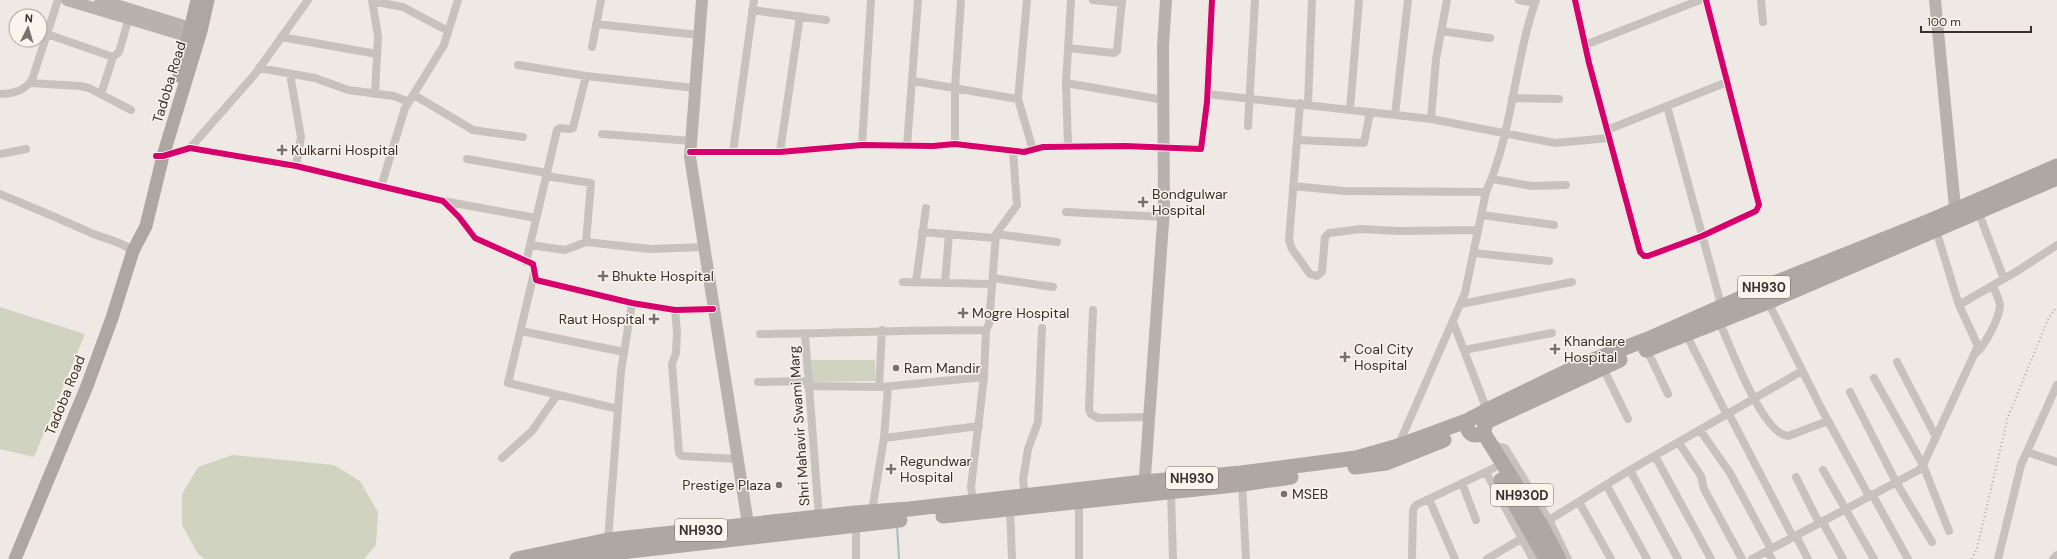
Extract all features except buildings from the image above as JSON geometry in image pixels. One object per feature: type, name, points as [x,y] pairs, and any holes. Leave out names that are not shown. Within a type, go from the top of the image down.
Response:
[{"type":"highway","name":"NH930","points":[[561,559],[749,530],[819,517],[916,513],[1010,504],[1386,462],[1479,427],[1603,368],[1686,334],[1722,316],[1772,284],[1838,264],[1936,230],[1955,215],[2057,166]]},
{"type":"highway","name":"NH930","points":[[1242,479],[1356,458],[1398,446],[1479,427],[1580,365],[1648,339],[1768,302],[1838,264],[1932,220],[1978,211],[2057,178]]},
{"type":"highway","name":"NH930D","points":[[1479,427],[1490,470],[1559,559]]},
{"type":"highway","name":"NH930D","points":[[1479,427],[1536,529],[1546,559]]},
{"type":"highway","name":"NH930","points":[[1144,488],[1171,492],[1206,482]]},
{"type":"highway","name":"NH930","points":[[916,513],[973,500],[1010,504],[1024,492],[1079,496]]},
{"type":"highway","name":"NH930","points":[[517,559],[608,540],[856,524],[882,514]]},
{"type":"main road","name":"Tadoba Road","points":[[194,34],[197,0]]},
{"type":"main road","name":"Tadoba Road","points":[[15,559],[88,386],[112,318],[135,245],[146,226],[160,156],[194,34],[208,0]]},
{"type":"street","points":[[48,31],[58,0]]},
{"type":"street","points":[[67,0],[130,15],[194,34]]},
{"type":"street","points":[[100,0],[130,15]]},
{"type":"street","points":[[190,148],[259,68],[308,0]]},
{"type":"street","points":[[375,94],[378,31],[372,0],[403,7],[448,31]]},
{"type":"street","points":[[381,187],[405,108],[412,99],[444,45],[458,0]]},
{"type":"street","points":[[592,47],[601,0]]},
{"type":"street","points":[[702,0],[690,146],[713,309],[749,530]]},
{"type":"street","points":[[733,152],[754,0]]},
{"type":"street","points":[[862,145],[871,0]]},
{"type":"street","points":[[908,146],[918,0]]},
{"type":"street","points":[[955,144],[955,88],[961,0]]},
{"type":"street","points":[[1027,0],[1018,99],[1033,150]]},
{"type":"street","points":[[1068,147],[1066,83],[1071,0]]},
{"type":"street","points":[[1068,48],[1114,53],[1117,51],[1122,2],[1093,0]]},
{"type":"street","points":[[1144,488],[1163,217],[1163,46],[1166,0]]},
{"type":"street","points":[[602,134],[733,152],[780,152],[862,145],[908,146],[955,144],[1024,152],[1043,147],[1125,146],[1201,149],[1207,94],[1212,0]]},
{"type":"street","points":[[1248,126],[1255,0]]},
{"type":"street","points":[[1312,0],[1304,104],[1297,140],[1289,235],[1290,245],[1310,274],[1317,276],[1322,272],[1325,237],[1329,233],[1361,229],[1399,231],[1477,230]]},
{"type":"street","points":[[1350,110],[1359,0]]},
{"type":"street","points":[[1395,116],[1408,0]]},
{"type":"street","points":[[1431,119],[1436,59],[1447,0]]},
{"type":"street","points":[[1398,446],[1465,293],[1486,192],[1492,179],[1505,133],[1529,18],[1536,2],[1519,0]]},
{"type":"street","points":[[1575,0],[1585,46],[1608,134],[1642,255],[1648,256],[1702,236],[1756,211],[1759,205],[1726,82],[1719,43],[1706,0]]},
{"type":"street","points":[[1585,46],[1700,0]]},
{"type":"street","points":[[1761,0],[1763,22]]},
{"type":"street","points":[[1935,0],[1955,215]]},
{"type":"street","points":[[752,10],[826,20]]},
{"type":"street","points":[[101,94],[113,57],[119,52],[130,15]]},
{"type":"street","points":[[780,152],[800,16]]},
{"type":"street","points":[[596,24],[699,35]]},
{"type":"street","points":[[1441,31],[1490,38]]},
{"type":"street","points":[[48,34],[113,57]]},
{"type":"street","points":[[281,37],[377,54]]},
{"type":"street","points":[[0,94],[17,91],[30,83],[35,73],[43,48]]},
{"type":"street","points":[[518,66],[586,76],[695,88]]},
{"type":"street","points":[[259,68],[318,79],[348,90],[412,99],[473,130],[523,137]]},
{"type":"street","points":[[290,74],[301,137],[296,166]]},
{"type":"street","points":[[526,262],[558,129],[573,128],[586,76]]},
{"type":"street","points":[[913,81],[1018,99]]},
{"type":"street","points":[[1207,94],[1431,119],[1555,143],[1608,134],[1667,106],[1726,82]]},
{"type":"street","points":[[30,83],[80,86],[101,94],[130,110]]},
{"type":"street","points":[[1066,83],[1164,100]]},
{"type":"street","points":[[1512,98],[1558,99]]},
{"type":"street","points":[[1667,106],[1722,316],[1753,399],[1777,432],[1784,436],[1792,435],[1828,421]]},
{"type":"street","points":[[1297,140],[1364,143],[1370,112]]},
{"type":"street","points":[[160,156],[190,148],[296,166],[442,201],[536,218]]},
{"type":"street","points":[[0,154],[26,149]]},
{"type":"street","points":[[973,500],[971,487],[984,377],[986,330],[989,324],[996,236],[1017,205],[1013,151]]},
{"type":"street","points":[[467,159],[591,183],[586,242]]},
{"type":"street","points":[[1492,179],[1532,186],[1566,185]]},
{"type":"street","points":[[1293,186],[1352,192],[1486,192]]},
{"type":"street","points":[[0,194],[126,246],[135,245]]},
{"type":"street","points":[[442,201],[459,217],[475,238],[533,264],[536,280],[632,303],[675,310],[713,309]]},
{"type":"street","points":[[916,282],[926,208]]},
{"type":"street","points":[[1978,211],[2004,279]]},
{"type":"street","points":[[1066,212],[1163,217]]},
{"type":"street","points":[[1482,215],[1554,224]]},
{"type":"street","points":[[1752,559],[1919,470],[1923,465],[1975,354],[1977,344],[1959,305],[1936,230]]},
{"type":"street","points":[[922,232],[996,236],[1057,242]]},
{"type":"street","points":[[945,283],[949,234]]},
{"type":"street","points":[[530,245],[567,250],[586,242],[650,249],[704,247]]},
{"type":"street","points":[[1959,305],[1993,286],[2057,246]]},
{"type":"street","points":[[1474,253],[1549,261]]},
{"type":"street","points":[[535,272],[508,383],[618,409]]},
{"type":"street","points":[[903,282],[945,283],[992,281],[1052,287]]},
{"type":"street","points":[[1460,304],[1572,282]]},
{"type":"street","points":[[1975,354],[1985,344],[2000,309],[2000,302],[1993,286]]},
{"type":"street","points":[[1768,302],[1828,421],[1908,559]]},
{"type":"street","points":[[608,540],[618,409],[624,352],[632,303]]},
{"type":"street","points":[[675,310],[677,332],[676,353],[672,364],[678,453],[682,456],[738,459]]},
{"type":"street","points":[[1093,310],[1089,409],[1091,414],[1098,418],[1149,417]]},
{"type":"street","points":[[1453,322],[1464,350],[1479,427]]},
{"type":"street","points":[[1024,492],[1023,480],[1028,449],[1038,422],[1042,328]]},
{"type":"street","points":[[760,334],[856,333],[882,330],[986,330]]},
{"type":"street","points":[[879,387],[882,330]]},
{"type":"street","points":[[521,331],[624,352]]},
{"type":"street","points":[[1464,350],[1552,333]]},
{"type":"street","name":"Shri Mahavir Swami Marg","points":[[805,334],[819,517]]},
{"type":"street","points":[[1686,334],[1794,536],[1808,559]]},
{"type":"street","points":[[1647,350],[1668,394]]},
{"type":"street","points":[[1897,362],[1936,437]]},
{"type":"street","points":[[1603,368],[1628,419]]},
{"type":"street","points":[[1487,559],[1607,486],[1630,470],[1802,371]]},
{"type":"street","points":[[758,382],[888,387],[984,377]]},
{"type":"street","points":[[1874,378],[1923,465],[1949,531]]},
{"type":"street","points":[[1998,559],[2021,465],[2057,385]]},
{"type":"street","points":[[882,514],[884,438],[888,387]]},
{"type":"street","points":[[1850,392],[1896,482],[1932,542]]},
{"type":"street","points":[[502,458],[532,431],[557,395]]},
{"type":"street","points":[[884,438],[979,426]]},
{"type":"street","points":[[1700,430],[1730,473],[1769,550],[1772,559]]},
{"type":"street","points":[[1679,443],[1700,476],[1704,489],[1742,559]]},
{"type":"street","points":[[2028,452],[2057,462]]},
{"type":"street","points":[[1655,456],[1711,559]]},
{"type":"street","points":[[1412,559],[1413,510],[1416,505],[1490,470]]},
{"type":"street","points":[[1630,470],[1678,559]]},
{"type":"street","points":[[1824,470],[1874,559]]},
{"type":"street","points":[[1796,477],[1843,559]]},
{"type":"street","points":[[1242,479],[1246,559]]},
{"type":"street","points":[[1462,483],[1476,520]]},
{"type":"street","points":[[1607,486],[1647,559]]},
{"type":"street","points":[[1171,492],[1173,559]]},
{"type":"street","points":[[1079,496],[1079,559]]},
{"type":"street","points":[[1428,499],[1455,559]]},
{"type":"street","points":[[1579,502],[1611,559]]},
{"type":"street","points":[[1010,504],[1012,559]]},
{"type":"street","points":[[856,524],[856,559]]},
{"type":"street","points":[[1534,559],[1536,529]]},
{"type":"street","points":[[1536,529],[1568,559]]},
{"type":"street","points":[[2053,559],[2057,556]]},
{"type":"green space","points":[[0,307],[85,334],[34,457],[0,449]]},
{"type":"green space","points":[[811,360],[875,360],[875,381],[812,382]]},
{"type":"green space","points":[[233,455],[334,465],[360,481],[378,512],[376,545],[364,559],[205,559],[198,554],[182,525],[182,494],[198,467]]},
{"type":"waterway","points":[[897,526],[899,559]]},
{"type":"railway","points":[[1972,559],[1977,548],[2008,417],[2049,317],[2057,307]]},
{"type":"cycle path","points":[[690,152],[780,152],[862,145],[933,146],[955,144],[1024,152],[1043,147],[1125,146],[1201,149],[1207,102],[1212,0]]},
{"type":"cycle path","points":[[1575,0],[1589,63],[1640,252],[1644,256],[1648,256],[1702,236],[1756,211],[1759,205],[1706,0]]},
{"type":"cycle path","points":[[156,156],[163,156],[190,148],[296,166],[443,201],[459,217],[475,238],[533,264],[536,280],[632,303],[675,310],[713,309]]},
{"type":"place","name":"Kulkarni Hospital","points":[[282,150]]},
{"type":"place","name":"Bondgulwar Hospital","points":[[1143,202]]},
{"type":"place","name":"Bhukte Hospital","points":[[603,276]]},
{"type":"place","name":"Mogre Hospital","points":[[963,313]]},
{"type":"place","name":"Raut Hospital","points":[[654,319]]},
{"type":"place","name":"Khandare Hospital","points":[[1555,349]]},
{"type":"place","name":"Coal City Hospital","points":[[1345,357]]},
{"type":"place","name":"Ram Mandir","points":[[896,368]]},
{"type":"place","name":"Regundwar Hospital","points":[[891,469]]},
{"type":"place","name":"Prestige Plaza","points":[[779,485]]},
{"type":"place","name":"MSEB","points":[[1284,494]]}]
